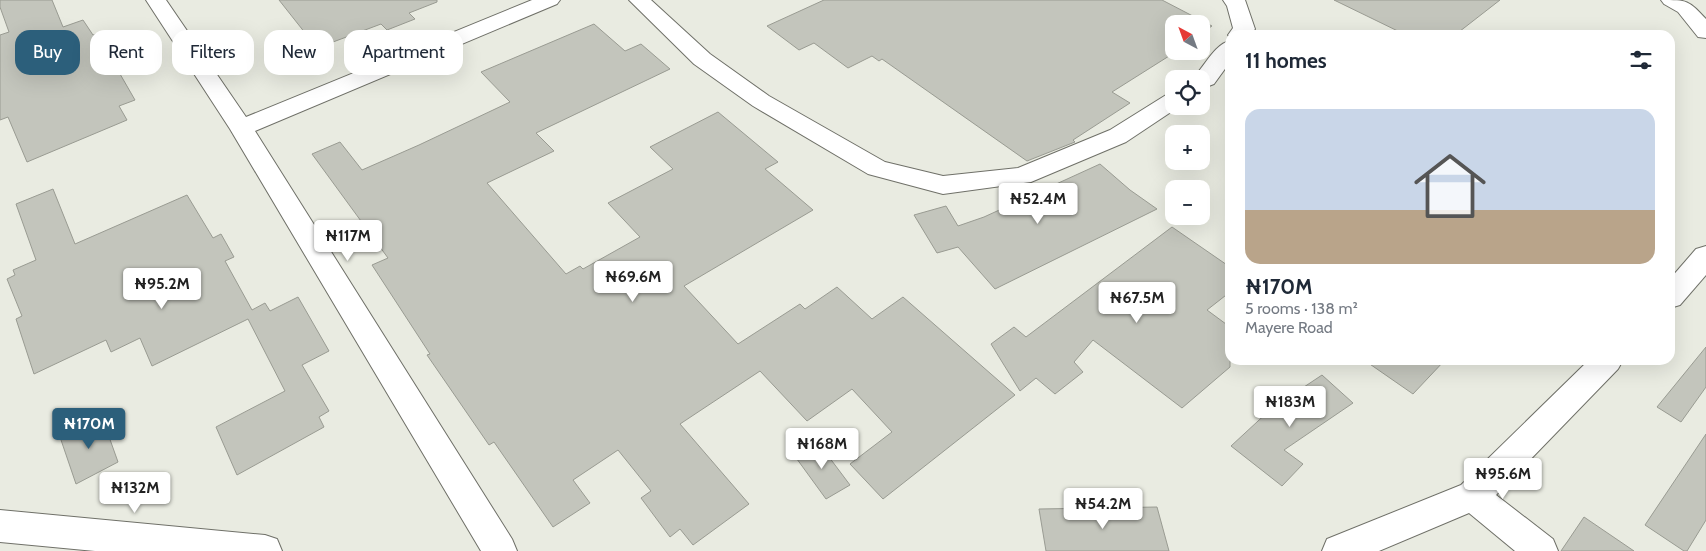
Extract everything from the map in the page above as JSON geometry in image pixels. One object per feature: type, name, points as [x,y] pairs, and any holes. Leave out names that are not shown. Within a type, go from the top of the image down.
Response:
[{"type":"street","points":[[156,0],[241,128],[500,551]]},
{"type":"street","points":[[241,128],[550,0]]},
{"type":"street","points":[[639,0],[702,58],[761,102],[876,168],[943,185],[1022,176],[1118,136],[1165,106]]},
{"type":"street","points":[[1233,0],[1237,3],[1243,30]]},
{"type":"street","points":[[1671,0],[1685,8],[1706,32]]},
{"type":"street","points":[[1210,74],[1225,54]]},
{"type":"street","points":[[1675,294],[1698,282],[1706,256]]},
{"type":"street","points":[[1338,551],[1473,496],[1603,365]]},
{"type":"street","points":[[1473,496],[1541,551]]},
{"type":"street","points":[[0,526],[266,551]]},
{"type":"building","points":[[0,0],[52,0],[63,27],[83,20],[90,30],[90,75],[121,75],[135,100],[119,106],[127,120],[27,162],[8,117],[0,120],[0,35],[9,32],[0,7]]},
{"type":"building","points":[[279,0],[437,0],[437,2],[409,13],[415,19],[387,30],[381,24],[365,30],[344,30],[344,38],[334,42],[334,30],[303,30]]},
{"type":"building","points":[[824,0],[1162,0],[1191,15],[1165,15],[1165,59],[1112,92],[1130,103],[1073,140],[1075,142],[1027,161],[882,59],[879,61],[872,56],[848,68],[814,43],[799,50],[767,26]]},
{"type":"building","points":[[1334,0],[1500,0],[1461,30],[1396,30]]},
{"type":"building","points":[[594,24],[625,51],[641,44],[670,69],[536,133],[554,151],[487,183],[566,274],[580,266],[583,269],[640,237],[608,203],[673,169],[650,147],[718,112],[778,162],[765,169],[813,210],[684,286],[738,344],[800,304],[805,309],[837,287],[872,319],[903,297],[1015,395],[883,499],[850,464],[892,432],[852,389],[807,421],[760,371],[680,424],[749,504],[693,545],[680,529],[670,537],[641,498],[651,491],[618,450],[573,480],[590,503],[553,527],[494,442],[489,445],[427,355],[430,354],[372,265],[388,258],[312,154],[340,142],[362,170],[419,145],[510,102],[481,72]]},
{"type":"building","points":[[1100,164],[1130,190],[1157,209],[995,289],[958,247],[937,253],[914,215],[946,206],[958,226],[984,217]]},
{"type":"building","points":[[53,189],[75,244],[187,195],[213,238],[221,234],[234,257],[225,261],[252,310],[265,303],[270,311],[298,297],[329,351],[302,365],[329,411],[319,417],[324,427],[237,475],[216,427],[285,391],[248,319],[152,366],[140,338],[111,352],[106,340],[34,374],[16,319],[22,316],[7,279],[15,275],[13,270],[36,260],[16,204]]},
{"type":"building","points":[[1172,227],[1225,264],[1225,296],[1207,310],[1225,323],[1225,365],[1230,365],[1230,367],[1182,408],[1093,340],[1074,362],[1083,372],[1055,394],[1036,378],[1020,391],[991,344],[1014,327],[1026,337]]},
{"type":"building","points":[[1706,347],[1706,387],[1681,422],[1657,407]]},
{"type":"building","points":[[1371,365],[1440,365],[1413,394]]},
{"type":"building","points":[[1322,375],[1353,403],[1284,450],[1303,464],[1282,486],[1231,446],[1271,409]]},
{"type":"building","points":[[102,417],[118,462],[76,484],[60,437]]},
{"type":"building","points":[[1706,434],[1706,520],[1687,551],[1684,551],[1645,525]]},
{"type":"building","points":[[817,441],[850,485],[826,499],[794,455]]},
{"type":"building","points":[[1157,507],[1169,551],[1046,551],[1039,509]]},
{"type":"building","points":[[1584,517],[1634,551],[1561,551]]}]
